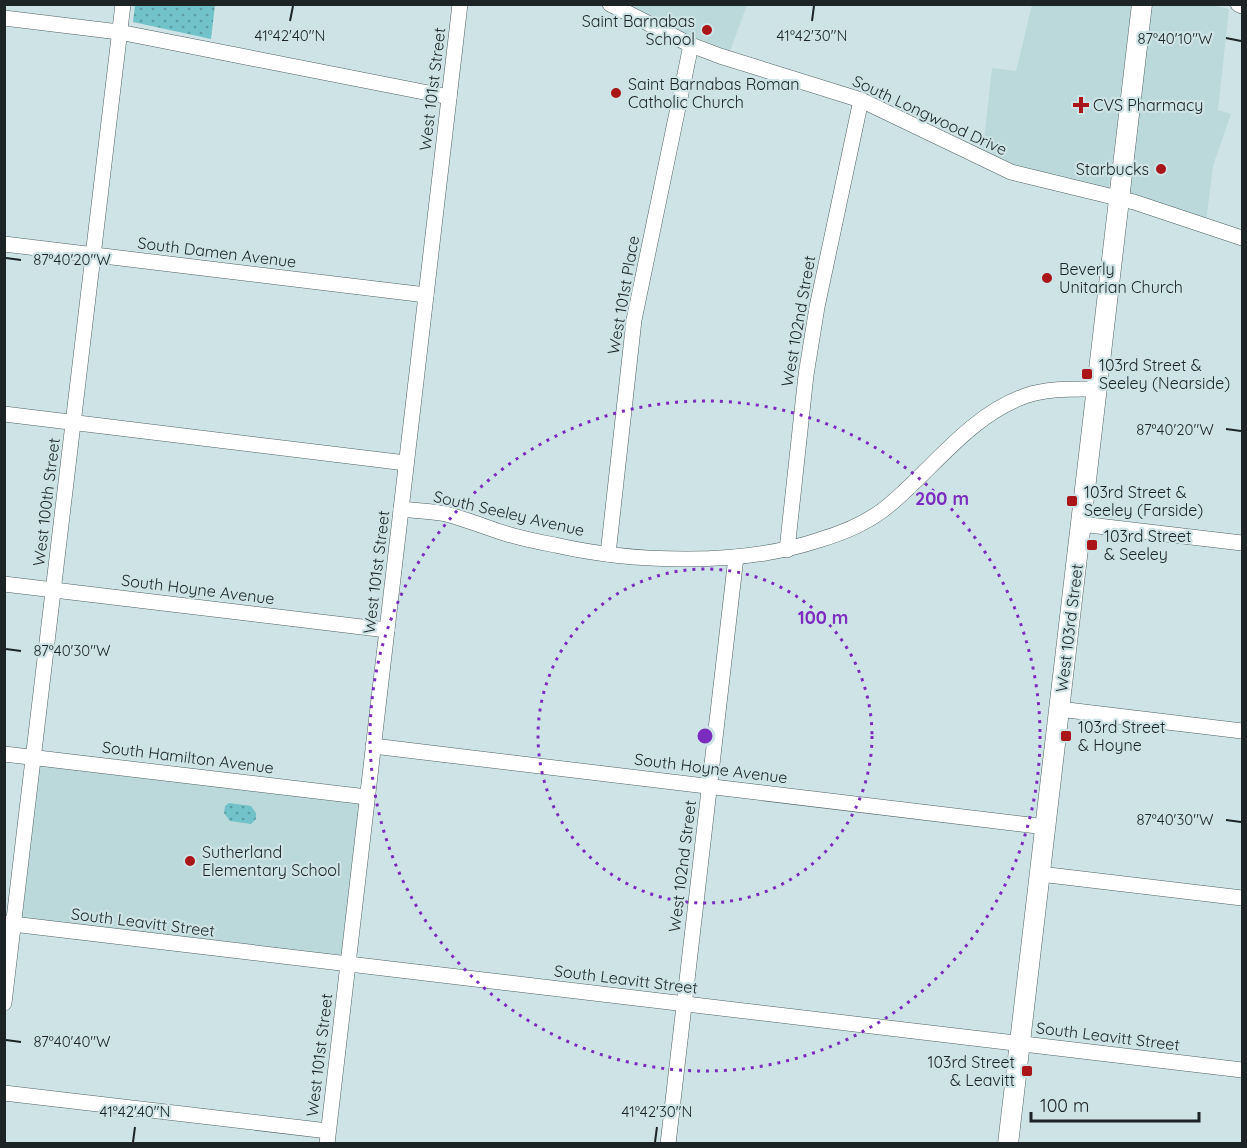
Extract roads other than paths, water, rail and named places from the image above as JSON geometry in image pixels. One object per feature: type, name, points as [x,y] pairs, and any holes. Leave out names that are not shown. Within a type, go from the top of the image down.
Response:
[{"type":"main road","name":"West 103rd Street","points":[[1008,1143],[1142,4]]},
{"type":"street","name":"West 100th Street","points":[[4,1003],[9,924],[34,757],[123,4]]},
{"type":"street","name":"West 101st Street","points":[[327,1137],[460,4]]},
{"type":"street","name":"South Longwood Drive","points":[[610,4],[691,45],[861,100],[1011,172],[1119,198],[1242,238]]},
{"type":"street","points":[[4,18],[119,32],[449,97]]},
{"type":"street","name":"West 101st Place","points":[[608,554],[634,320],[691,45]]},
{"type":"street","name":"West 102nd Street","points":[[787,550],[813,329],[861,100]]},
{"type":"street","name":"South Damen Avenue","points":[[4,244],[426,295]]},
{"type":"street","name":"South Seeley Avenue","points":[[401,509],[443,513],[490,529],[548,544],[608,554],[653,558],[736,557],[787,550],[852,528],[886,508],[969,430],[997,409],[1026,396],[1059,390],[1097,389]]},
{"type":"street","points":[[4,414],[406,463]]},
{"type":"street","points":[[1081,524],[1242,543]]},
{"type":"street","name":"West 102nd Street","points":[[668,1143],[736,557]]},
{"type":"street","name":"South Hoyne Avenue","points":[[4,584],[387,630]]},
{"type":"street","points":[[1059,709],[1242,731]]},
{"type":"street","name":"South Hoyne Avenue","points":[[373,746],[1046,827]]},
{"type":"street","name":"South Hamilton Avenue","points":[[4,754],[367,797]]},
{"type":"street","points":[[1040,874],[1242,898]]},
{"type":"street","name":"South Leavitt Street","points":[[9,924],[1242,1070]]},
{"type":"street","points":[[4,1093],[327,1137]]},
{"type":"place","name":"Saint Barnabas School","points":[[707,30]]},
{"type":"place","name":"Saint Barnabas Roman Catholic Church","points":[[616,93]]},
{"type":"place","name":"CVS Pharmacy","points":[[1081,105]]},
{"type":"place","name":"Starbucks","points":[[1161,169]]},
{"type":"place","name":"Beverly Unitarian Church","points":[[1047,278]]},
{"type":"place","name":"103rd Street & Seeley (Nearside)","points":[[1087,374]]},
{"type":"place","name":"103rd Street & Seeley (Farside)","points":[[1072,501]]},
{"type":"place","name":"103rd Street & Seeley","points":[[1092,545]]},
{"type":"place","name":"103rd Street & Hoyne","points":[[1066,736]]},
{"type":"place","name":"Sutherland Elementary School","points":[[190,861]]},
{"type":"place","name":"103rd Street & Leavitt","points":[[1027,1071]]}]
